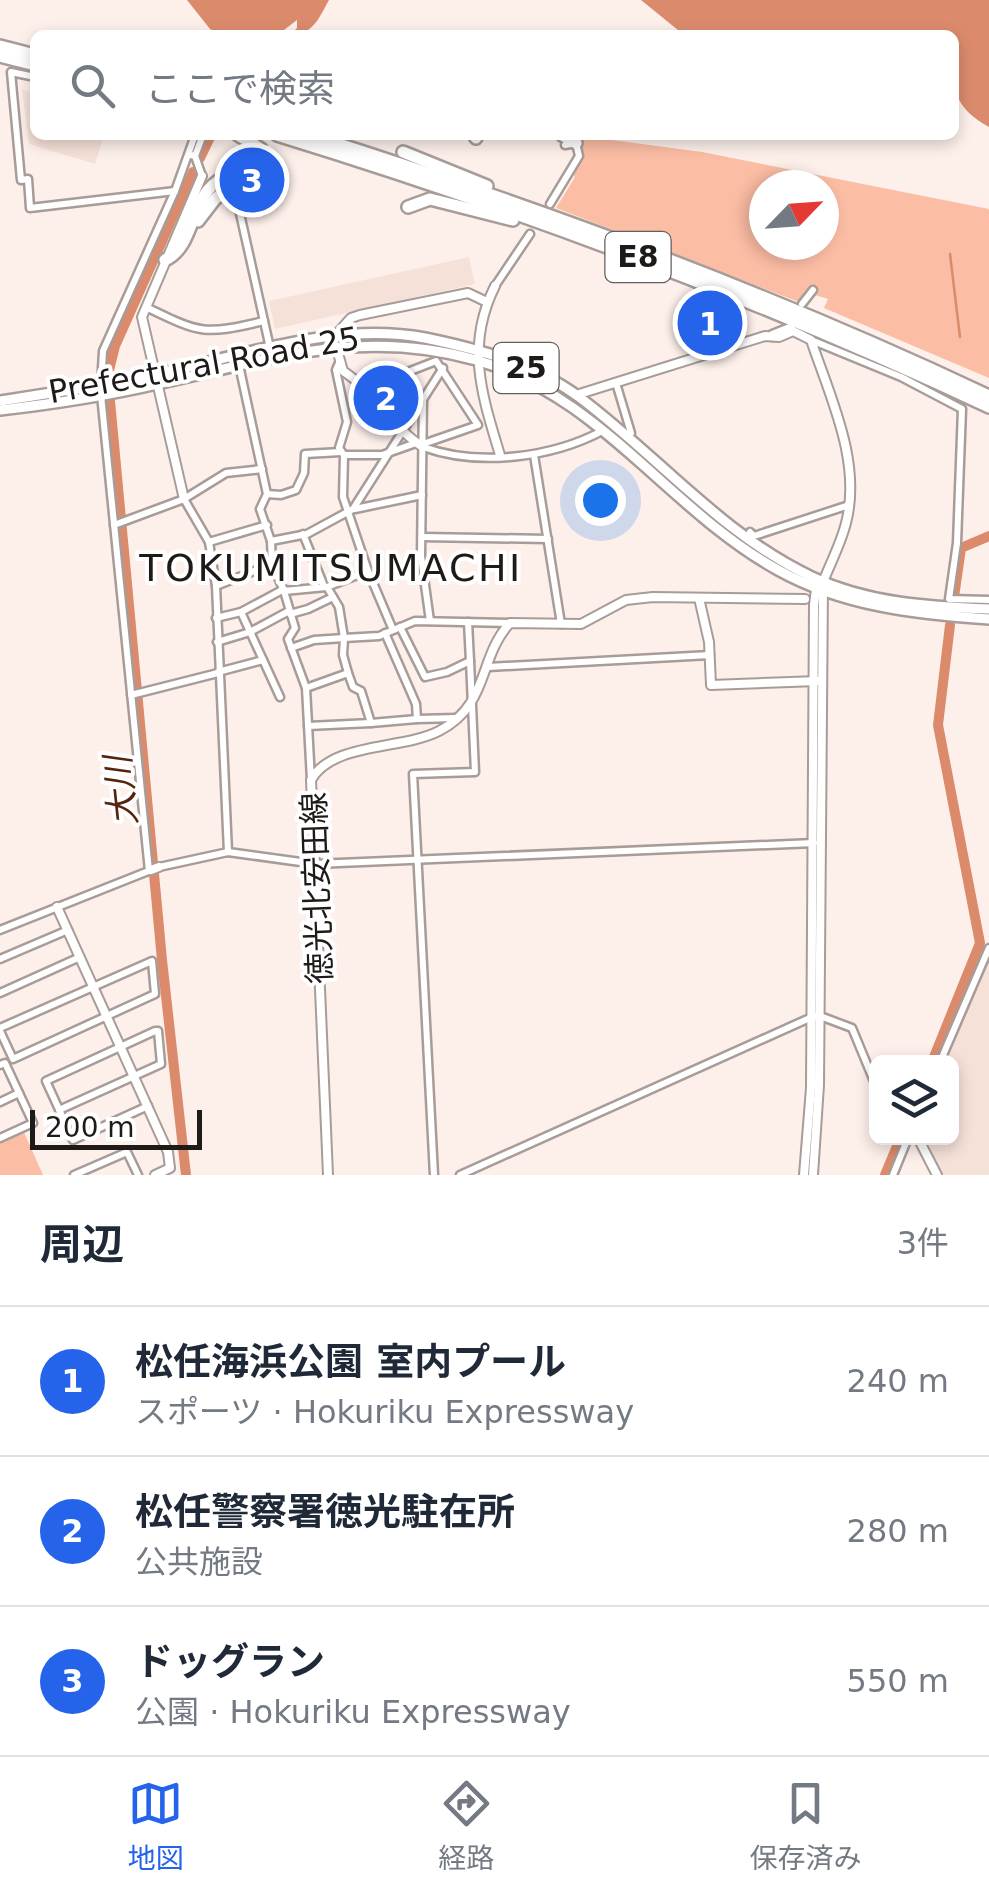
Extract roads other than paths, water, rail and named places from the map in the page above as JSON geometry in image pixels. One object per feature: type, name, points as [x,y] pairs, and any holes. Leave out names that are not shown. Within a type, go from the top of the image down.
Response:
[{"type":"highway","points":[[0,46],[30,54]]},
{"type":"highway","points":[[0,56],[30,64]]},
{"type":"highway","points":[[165,260],[179,250],[209,188],[262,160],[261,148],[247,140]]},
{"type":"highway","name":"E8","points":[[292,140],[629,249],[803,322],[989,407]]},
{"type":"highway","name":"E8","points":[[324,140],[807,314],[989,396]]},
{"type":"highway","points":[[403,152],[425,158],[629,249]]},
{"type":"highway","points":[[165,260],[180,257],[199,219],[215,198],[242,175],[262,170]]},
{"type":"highway","points":[[408,208],[430,199],[629,249]]},
{"type":"main road","name":"Prefectural Road 25","points":[[0,410],[239,365],[368,334],[420,337],[520,365],[576,395],[738,532],[821,587],[898,603],[989,610]]},
{"type":"main road","name":"Prefectural Road 25","points":[[157,379],[270,348],[336,341]]},
{"type":"main road","name":"Prefectural Road 25","points":[[477,355],[552,392],[604,430],[719,530],[775,569],[898,611],[989,619]]},
{"type":"main road","name":"Prefectural Road 25","points":[[0,401],[101,390]]},
{"type":"street","points":[[30,75],[10,72],[21,180],[28,179],[30,208],[176,190]]},
{"type":"street","points":[[194,140],[193,155],[202,176],[145,306],[143,324],[184,499],[209,542],[216,586],[228,852]]},
{"type":"street","points":[[153,869],[119,524],[101,390],[103,350],[200,140]]},
{"type":"street","points":[[550,204],[579,156],[567,140]]},
{"type":"street","points":[[239,209],[270,348]]},
{"type":"street","points":[[500,455],[477,355],[487,302],[530,234]]},
{"type":"street","points":[[802,304],[813,290]]},
{"type":"street","points":[[487,302],[468,293],[351,318],[336,341],[339,363],[402,432],[439,453],[534,455],[604,430]]},
{"type":"street","points":[[145,306],[206,332],[264,321]]},
{"type":"street","points":[[773,337],[772,334],[792,326]]},
{"type":"street","points":[[576,395],[765,336],[793,331],[884,370],[962,409],[957,542],[948,599],[989,600]]},
{"type":"street","points":[[812,340],[847,452],[851,482],[842,538],[821,587],[813,1175]]},
{"type":"street","points":[[387,380],[434,360],[478,425]]},
{"type":"street","points":[[339,363],[336,370],[347,422],[341,435],[343,496],[352,510],[368,571],[393,630],[425,677]]},
{"type":"street","points":[[239,365],[267,494],[260,509],[271,540],[272,564],[295,628],[288,639],[306,688],[311,780]]},
{"type":"street","points":[[352,510],[443,368]]},
{"type":"street","points":[[616,383],[632,433]]},
{"type":"street","points":[[423,399],[423,581],[430,621]]},
{"type":"street","points":[[267,494],[296,490],[304,473],[306,454],[388,454],[490,421]]},
{"type":"street","points":[[534,455],[561,624]]},
{"type":"street","points":[[119,524],[184,499],[226,472],[262,469]]},
{"type":"street","points":[[271,540],[304,534],[352,510],[422,496]]},
{"type":"street","points":[[750,532],[754,536],[850,505]]},
{"type":"street","points":[[209,542],[267,525]]},
{"type":"street","points":[[304,534],[339,608],[348,673],[353,687],[361,691],[371,723]]},
{"type":"street","points":[[422,537],[548,539]]},
{"type":"street","points":[[216,586],[272,564]]},
{"type":"street","points":[[216,618],[241,612],[284,590],[326,586],[368,571]]},
{"type":"street","points":[[217,642],[333,597]]},
{"type":"street","points":[[699,598],[710,655],[710,685],[818,681]]},
{"type":"street","points":[[291,648],[314,640],[393,630],[415,620],[561,624],[590,621],[626,600],[805,599]]},
{"type":"street","points":[[241,612],[280,697]]},
{"type":"street","points":[[434,1175],[413,774],[476,772],[468,622]]},
{"type":"street","name":"徳光北安田線","points":[[328,1175],[311,780],[316,771],[334,758],[431,734],[457,718],[473,701],[500,637],[510,624]]},
{"type":"street","points":[[393,630],[390,650],[400,663],[416,704],[416,719]]},
{"type":"street","points":[[488,667],[710,655]]},
{"type":"street","points":[[136,694],[263,660]]},
{"type":"street","points":[[407,682],[447,672],[470,661]]},
{"type":"street","points":[[306,688],[348,673]]},
{"type":"street","points":[[308,726],[457,718]]},
{"type":"street","points":[[0,930],[153,869],[228,852],[315,864],[817,843]]},
{"type":"street","points":[[57,907],[168,1152],[170,1168],[155,1175]]},
{"type":"street","points":[[0,959],[68,930]]},
{"type":"street","points":[[943,1055],[989,948]]},
{"type":"street","points":[[0,993],[80,957]]},
{"type":"street","points":[[152,961],[155,994],[107,1016],[13,1059],[0,1030],[152,961]]},
{"type":"street","points":[[804,1175],[816,1017]]},
{"type":"street","points":[[460,1175],[816,1017],[852,1028],[869,1069]]},
{"type":"street","points":[[60,1110],[161,1064],[158,1032],[120,1045],[46,1081],[73,1140],[148,1106]]},
{"type":"street","points":[[0,1065],[5,1063],[33,1124],[0,1138]]},
{"type":"street","points":[[0,1102],[18,1093]]},
{"type":"street","points":[[892,1175],[905,1145]]},
{"type":"street","points":[[922,1145],[938,1175]]},
{"type":"street","points":[[74,1175],[127,1152],[138,1175]]},
{"type":"waterway","name":"大川","points":[[200,158],[209,140]]},
{"type":"waterway","name":"大川","points":[[107,378],[115,346],[193,172]]},
{"type":"waterway","points":[[950,254],[960,337]]},
{"type":"waterway","name":"大川","points":[[110,401],[186,1175]]},
{"type":"waterway","points":[[954,597],[961,548],[989,536]]},
{"type":"waterway","points":[[935,1055],[980,943],[938,725],[950,625]]},
{"type":"waterway","points":[[885,1175],[898,1145]]},
{"type":"place","name":"ドッグラン","points":[[252,180]]},
{"type":"place","name":"松任海浜公園 室内プール","points":[[710,323]]},
{"type":"place","name":"松任警察署徳光駐在所","points":[[386,398]]},
{"type":"district","name":"TOKUMITSUMACHI","points":[[331,568]]}]
